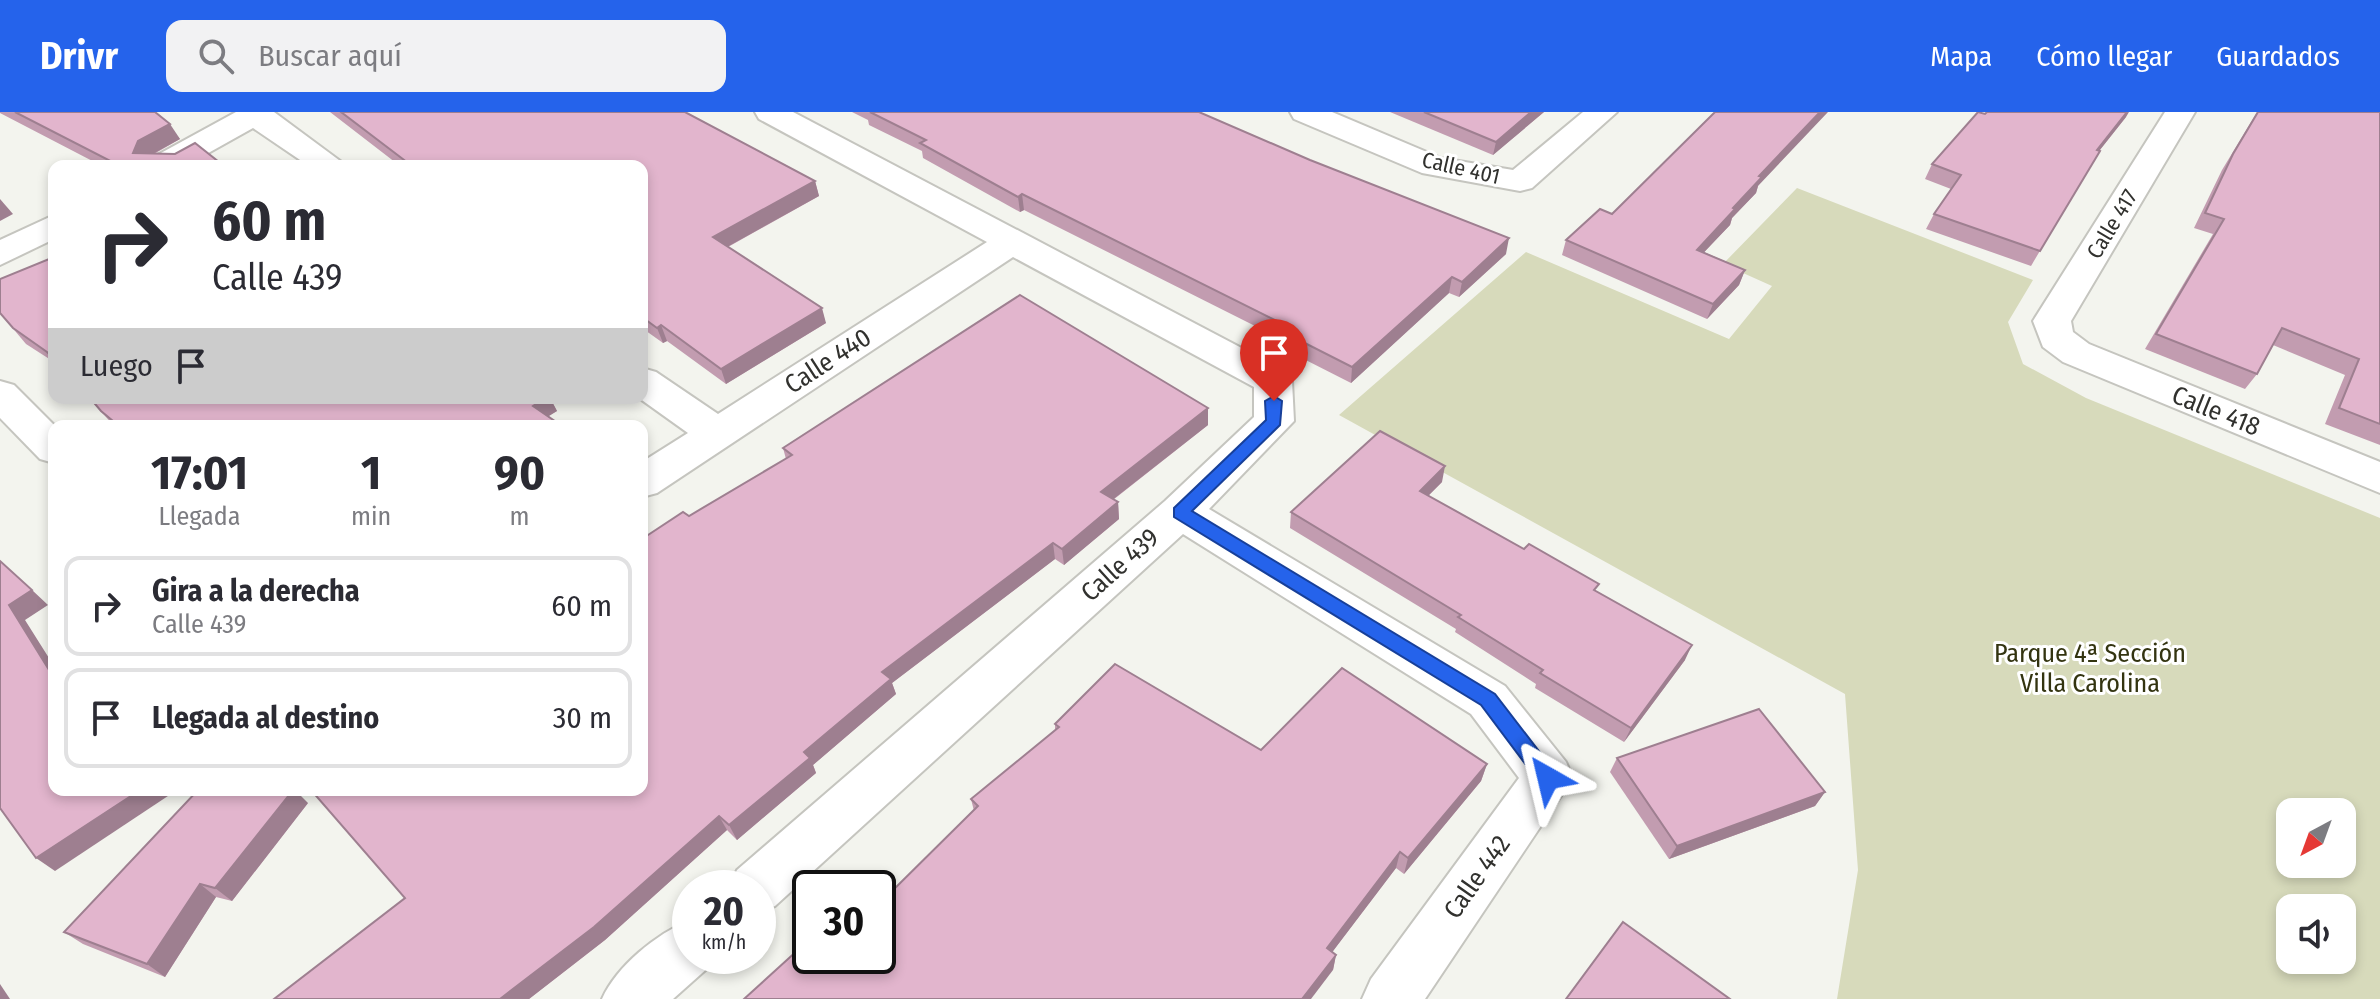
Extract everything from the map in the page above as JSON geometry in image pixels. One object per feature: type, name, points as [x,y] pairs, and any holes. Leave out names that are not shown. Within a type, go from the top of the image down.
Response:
[{"type":"street","name":"Calle 439","points":[[770,112],[1015,240],[1273,381],[1274,421],[1180,512],[776,870]]},
{"type":"street","name":"Calle 401","points":[[1305,112],[1433,166],[1520,181],[1602,112]]},
{"type":"street","name":"Calle 417","points":[[2056,338],[2052,321],[2180,112]]},
{"type":"street","points":[[172,160],[255,113],[322,160]]},
{"type":"street","points":[[0,254],[48,228]]},
{"type":"street","name":"Calle 440","points":[[648,478],[1015,240]]},
{"type":"street","name":"Calle 418","points":[[2056,338],[2076,353],[2380,478]]},
{"type":"street","points":[[648,385],[717,433]]},
{"type":"street","points":[[0,394],[48,443]]},
{"type":"street","name":"Calle 442","points":[[1180,512],[1488,700],[1548,778],[1391,999]]},
{"type":"street","points":[[631,999],[672,963]]},
{"type":"green space","name":"Parque 4ª Sección Villa Carolina","points":[[1797,188],[2033,280],[2008,322],[2023,364],[2086,398],[2380,518],[2380,999],[1837,999],[1858,870],[1845,694],[1339,415],[1526,252],[1729,339],[1772,286],[1723,264]]},
{"type":"building","points":[[15,112],[155,112],[170,124],[138,141],[133,153],[175,154],[195,143],[216,160],[108,160]]},
{"type":"building","points":[[341,112],[685,112],[815,181],[713,237],[822,308],[721,369],[661,325],[657,328],[648,321],[648,160],[404,160]]},
{"type":"building","points":[[870,112],[1199,112],[1310,160],[1509,238],[1462,282],[1452,277],[1352,367],[1287,334],[1293,329],[1022,194],[1018,197],[920,143],[926,140]]},
{"type":"building","points":[[1424,112],[1531,112],[1496,142]]},
{"type":"building","points":[[1715,112],[1820,112],[1759,176],[1762,177],[1697,250],[1745,270],[1713,304],[1566,240],[1600,209],[1612,214]]},
{"type":"building","points":[[1978,112],[2127,112],[2097,150],[2100,151],[2040,251],[1934,214],[1961,175],[1932,164]]},
{"type":"building","points":[[2258,112],[2380,112],[2380,424],[2339,408],[2359,359],[2282,328],[2257,374],[2156,334],[2224,219],[2205,213],[2233,154]]},
{"type":"building","points":[[48,259],[48,353],[13,328],[0,313],[0,279]]},
{"type":"building","points":[[1020,295],[1208,408],[1101,492],[1118,502],[1062,549],[1053,543],[882,672],[891,679],[804,752],[810,758],[729,825],[719,816],[594,927],[500,999],[274,999],[405,898],[316,796],[648,796],[648,535],[683,512],[689,516],[792,455],[783,448]]},
{"type":"building","points":[[95,404],[536,404],[533,406],[553,420],[112,420]]},
{"type":"building","points":[[1380,431],[1445,466],[1420,491],[1524,549],[1529,544],[1599,584],[1594,590],[1692,645],[1631,728],[1540,673],[1543,670],[1458,617],[1461,615],[1291,512]]},
{"type":"building","points":[[0,561],[32,590],[9,605],[48,668],[48,796],[131,796],[36,858],[0,808]]},
{"type":"building","points":[[1115,664],[1261,750],[1342,668],[1487,764],[1408,858],[1400,852],[1327,948],[1336,955],[1302,999],[744,999],[772,974],[776,974],[776,970],[792,955],[792,974],[896,974],[896,887],[978,806],[971,799],[1059,727],[1055,724]]},
{"type":"building","points":[[1759,709],[1825,792],[1677,846],[1617,758]]},
{"type":"building","points":[[192,796],[288,796],[215,888],[200,884],[147,964],[64,932]]},
{"type":"building","points":[[1623,922],[1730,999],[1566,999]]},
{"type":"route","points":[[1274,401],[1274,421],[1180,512],[1488,700],[1548,778]]}]
